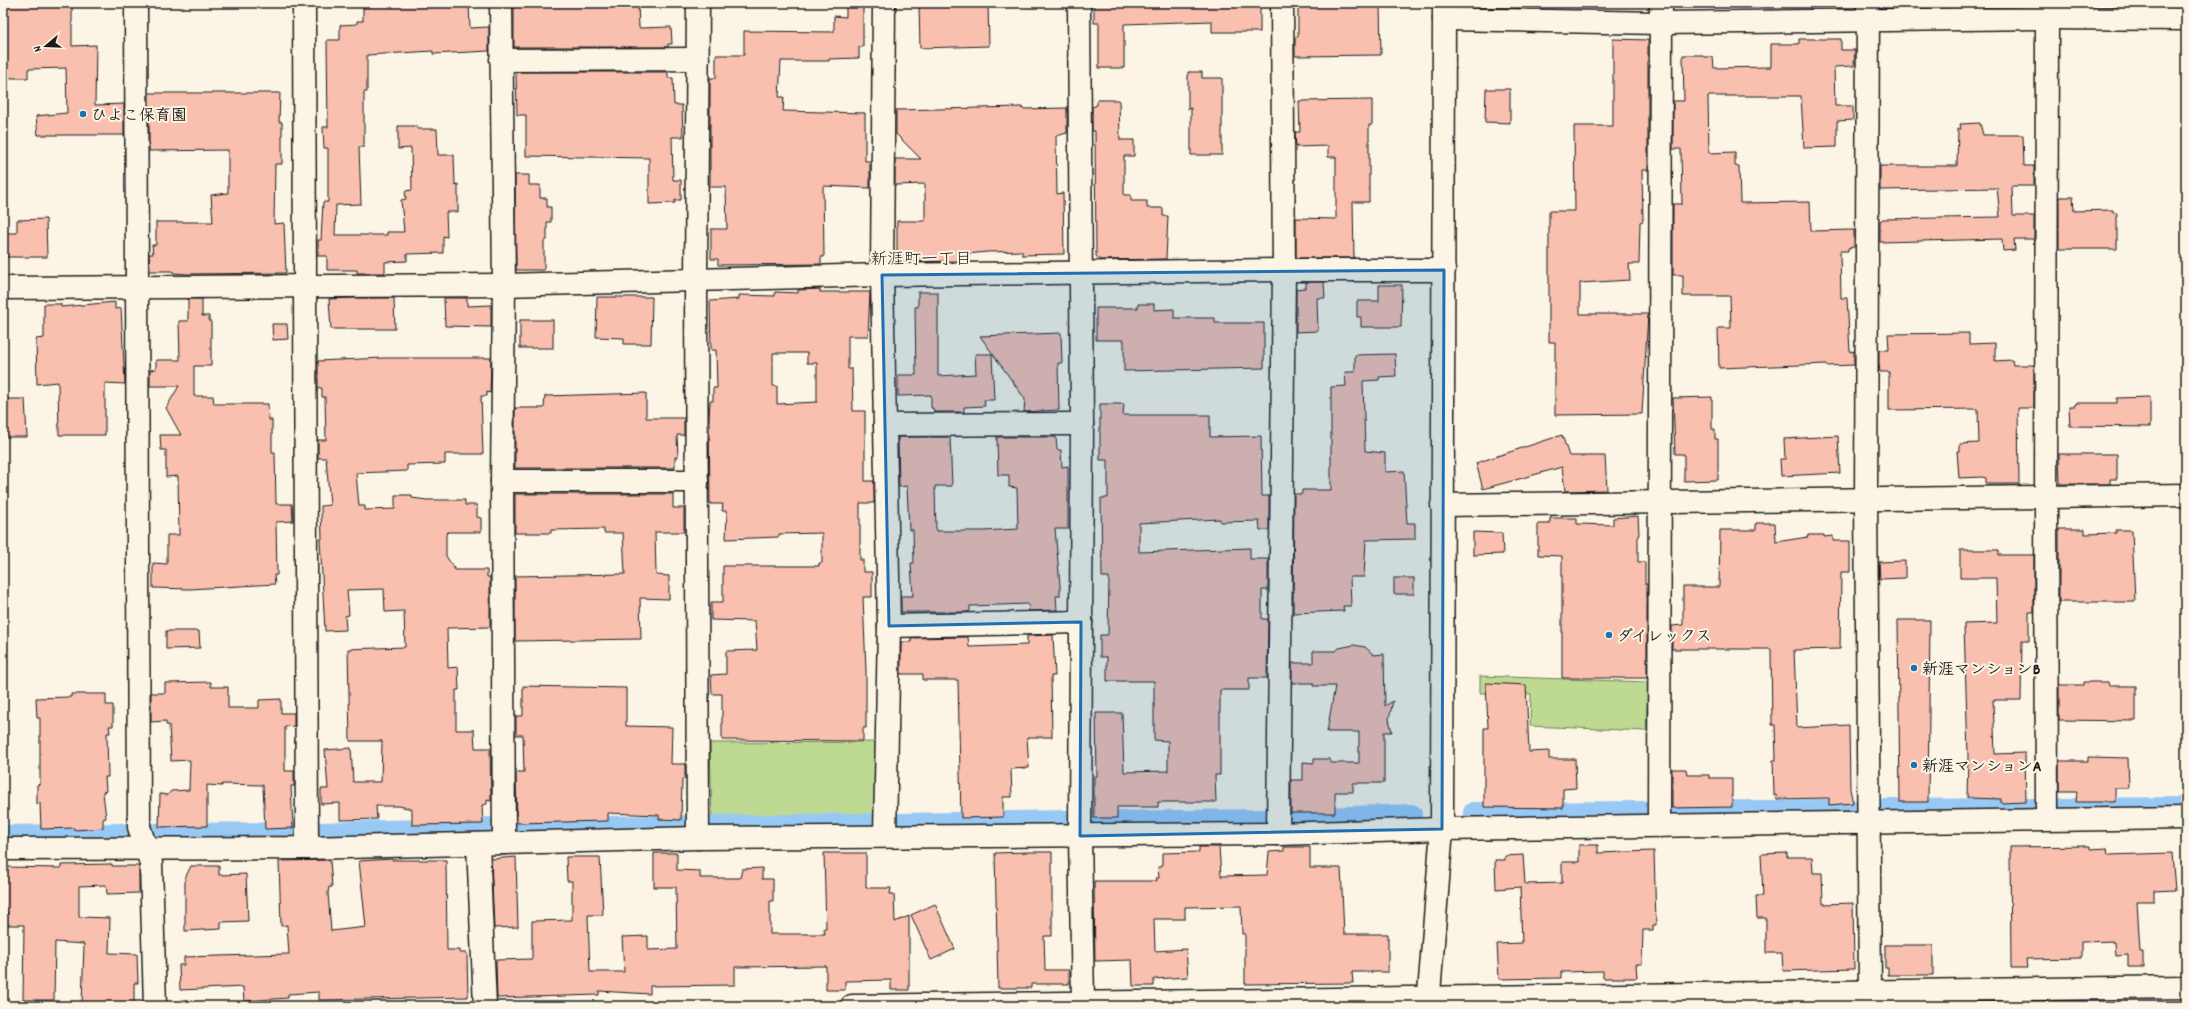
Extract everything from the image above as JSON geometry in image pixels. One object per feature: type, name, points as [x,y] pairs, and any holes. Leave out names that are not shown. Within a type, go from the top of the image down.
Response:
[{"type":"street","points":[[136,3],[139,827],[151,864],[155,1006]]},
{"type":"street","points":[[304,3],[307,848]]},
{"type":"street","points":[[501,3],[504,284],[502,482],[504,843]]},
{"type":"street","points":[[698,3],[696,279],[698,838]]},
{"type":"street","points":[[884,3],[882,275],[889,626],[885,836]]},
{"type":"street","points":[[1079,3],[1082,274],[1080,836],[1083,1002]]},
{"type":"street","points":[[1278,834],[1284,270],[1282,3]]},
{"type":"street","points":[[1428,1002],[1442,829],[1444,11],[1661,13],[1868,11],[2047,18],[2186,20]]},
{"type":"street","points":[[1868,11],[1866,500],[1870,992]]},
{"type":"street","points":[[1659,826],[1661,13]]},
{"type":"street","points":[[2047,18],[2046,498],[2048,819]]},
{"type":"street","points":[[501,60],[698,59]]},
{"type":"street","points":[[3,288],[504,284],[882,275],[1082,274],[1284,270],[1444,270]]},
{"type":"street","points":[[885,425],[1082,424]]},
{"type":"street","points":[[502,482],[697,482]]},
{"type":"street","points":[[1442,505],[2186,496]]},
{"type":"street","points":[[889,626],[1081,622]]},
{"type":"street","points":[[3,849],[307,848],[698,838],[1278,834],[1442,829],[2186,818]]},
{"type":"street","points":[[478,844],[485,1006]]},
{"type":"street","points":[[852,1006],[1083,1002],[1247,1003],[1609,1000],[1870,992],[1962,998],[2186,987]]},
{"type":"highlighted area","points":[[1444,270],[1442,829],[1080,836],[1081,622],[889,626],[882,275]]},
{"type":"green space","points":[[1480,676],[1648,682],[1646,731],[1530,726],[1531,694],[1480,693]]},
{"type":"green space","points":[[875,742],[875,820],[712,819],[710,743]]},
{"type":"building","points":[[3,3],[72,3],[72,46],[96,45],[95,105],[124,104],[124,135],[38,135],[36,116],[67,113],[66,68],[28,69],[28,78],[7,78],[6,69],[3,69]]},
{"type":"building","points":[[363,3],[469,3],[470,28],[489,27],[489,51],[433,54],[433,51],[367,55],[367,92],[364,92],[364,147],[359,147],[361,204],[336,205],[335,235],[387,235],[387,232],[404,232],[401,200],[406,199],[405,191],[412,190],[411,148],[398,149],[398,126],[417,126],[417,129],[437,129],[438,155],[454,155],[455,185],[458,184],[458,212],[446,212],[447,237],[443,236],[443,253],[407,254],[407,261],[385,262],[385,273],[357,273],[357,270],[327,270],[327,256],[318,256],[318,240],[321,240],[323,202],[328,202],[328,148],[324,148],[323,127],[328,127],[327,40],[340,40],[340,25],[357,24],[357,21],[363,21]]},
{"type":"building","points":[[638,3],[639,28],[671,27],[672,44],[668,44],[668,47],[514,47],[514,4]]},
{"type":"building","points":[[919,3],[988,3],[989,46],[920,48]]},
{"type":"building","points":[[1094,3],[1260,3],[1260,32],[1212,32],[1212,21],[1124,24],[1124,68],[1099,68],[1099,23],[1094,23]]},
{"type":"building","points":[[1380,4],[1381,55],[1295,56],[1295,37],[1298,37],[1298,5]]},
{"type":"building","points":[[846,5],[863,5],[863,47],[859,47],[859,58],[829,59],[829,61],[781,61],[779,97],[784,97],[783,111],[865,113],[865,161],[870,161],[870,188],[823,186],[824,257],[821,257],[821,264],[718,265],[718,259],[711,259],[711,229],[727,229],[726,187],[710,187],[710,78],[716,78],[716,55],[744,55],[744,31],[834,32],[834,16],[846,17]]},
{"type":"building","points":[[1613,39],[1648,40],[1648,170],[1642,170],[1643,221],[1640,222],[1639,264],[1629,264],[1630,280],[1580,283],[1580,314],[1648,314],[1642,414],[1555,415],[1555,342],[1549,342],[1549,211],[1575,211],[1574,126],[1613,126]]},
{"type":"building","points":[[1799,39],[1841,39],[1841,50],[1855,50],[1854,66],[1834,67],[1835,106],[1853,106],[1853,120],[1837,121],[1837,147],[1804,148],[1801,96],[1708,96],[1709,153],[1735,152],[1735,166],[1739,166],[1740,203],[1810,202],[1811,231],[1854,230],[1854,247],[1848,248],[1848,251],[1840,251],[1841,298],[1847,298],[1850,352],[1854,351],[1854,365],[1827,366],[1827,364],[1719,368],[1718,328],[1731,328],[1730,296],[1683,296],[1683,275],[1673,275],[1673,204],[1682,204],[1681,149],[1673,149],[1673,101],[1684,101],[1683,55],[1703,55],[1704,57],[1713,57],[1714,68],[1771,67],[1771,44],[1799,44]]},
{"type":"building","points":[[516,72],[668,72],[668,78],[673,78],[674,105],[682,105],[683,137],[672,137],[673,180],[681,180],[681,200],[675,200],[675,203],[649,204],[649,158],[526,156],[526,115],[517,115]]},
{"type":"building","points":[[1188,72],[1202,72],[1202,78],[1222,78],[1222,155],[1191,155],[1191,108],[1188,109]]},
{"type":"building","points":[[1486,89],[1510,89],[1510,123],[1485,122]]},
{"type":"building","points":[[149,93],[280,93],[279,122],[282,122],[282,164],[275,164],[274,224],[284,223],[286,273],[188,274],[173,273],[173,271],[150,271],[149,254],[153,254],[152,245],[156,245],[156,222],[213,222],[211,195],[228,193],[228,150],[149,151]]},
{"type":"building","points":[[1097,100],[1119,100],[1120,140],[1134,140],[1134,156],[1124,156],[1124,195],[1131,195],[1131,201],[1147,201],[1147,208],[1163,208],[1163,216],[1168,216],[1166,259],[1100,260],[1096,256],[1095,131],[1092,131],[1092,107],[1097,105]]},
{"type":"building","points":[[1372,100],[1372,125],[1369,125],[1369,202],[1353,202],[1354,258],[1296,258],[1296,218],[1336,219],[1336,157],[1328,157],[1328,146],[1296,147],[1295,132],[1300,132],[1299,101]]},
{"type":"building","points":[[1022,107],[1022,109],[1067,108],[1067,133],[1056,136],[1057,194],[1063,193],[1064,254],[1022,255],[1022,251],[987,252],[967,254],[967,261],[897,262],[897,221],[925,221],[925,184],[895,185],[895,159],[921,159],[896,134],[896,110]]},
{"type":"building","points":[[1980,123],[1983,135],[2023,135],[2024,166],[2034,166],[2034,186],[2012,186],[2013,216],[2034,216],[2034,244],[2033,239],[2014,239],[2015,250],[2003,251],[2002,239],[1880,242],[1880,221],[1883,219],[2000,217],[1997,188],[1880,190],[1880,166],[1957,166],[1958,129],[1961,129],[1960,124]]},
{"type":"building","points":[[515,175],[529,175],[529,185],[540,185],[540,198],[547,198],[547,207],[551,207],[551,222],[547,222],[547,240],[544,241],[544,270],[516,270]]},
{"type":"building","points":[[2059,197],[2073,197],[2074,211],[2113,210],[2113,213],[2117,213],[2117,249],[2059,249]]},
{"type":"building","points":[[46,219],[47,257],[3,257],[3,233],[17,233],[17,220]]},
{"type":"building","points":[[1306,282],[1324,282],[1325,298],[1317,298],[1318,331],[1296,332],[1296,289],[1306,288]]},
{"type":"building","points":[[1379,285],[1402,285],[1401,327],[1361,327],[1361,317],[1357,317],[1357,301],[1379,301]]},
{"type":"building","points":[[820,289],[820,292],[870,292],[868,336],[848,336],[848,369],[852,369],[853,411],[865,411],[865,481],[874,481],[874,503],[860,503],[860,560],[863,560],[863,572],[872,572],[872,597],[863,597],[866,670],[866,728],[863,728],[863,741],[722,740],[722,694],[712,694],[711,675],[726,674],[726,651],[757,650],[755,621],[711,620],[711,602],[723,602],[723,566],[819,566],[819,563],[822,563],[822,533],[779,534],[779,537],[726,539],[727,511],[722,511],[723,504],[710,504],[710,401],[713,401],[713,388],[717,388],[716,350],[711,350],[710,301],[739,299],[739,295],[775,296],[775,292],[798,293],[798,290]],"holes":[[[773,353],[807,353],[807,363],[817,363],[817,402],[777,404],[777,386],[773,386]]]},
{"type":"building","points":[[918,292],[938,292],[938,376],[976,374],[975,354],[992,354],[994,400],[984,400],[985,406],[964,407],[964,412],[934,412],[933,408],[931,408],[931,395],[898,396],[898,375],[916,375],[915,307],[918,307]]},
{"type":"building","points":[[597,297],[652,297],[651,344],[624,344],[624,338],[596,337]]},
{"type":"building","points":[[394,298],[395,329],[331,329],[329,299]]},
{"type":"building","points":[[444,298],[467,298],[467,306],[491,305],[491,327],[445,326]]},
{"type":"building","points":[[188,299],[202,299],[202,316],[209,316],[209,321],[211,321],[211,366],[194,366],[194,396],[213,396],[214,404],[268,404],[269,420],[272,420],[272,452],[275,452],[276,504],[292,504],[293,521],[276,522],[277,575],[274,575],[275,584],[190,589],[153,588],[153,563],[167,564],[167,535],[179,535],[178,476],[166,477],[166,450],[161,450],[160,435],[181,435],[166,408],[179,386],[150,386],[150,370],[156,369],[156,360],[180,360],[179,321],[188,321]]},
{"type":"building","points":[[115,302],[115,309],[121,308],[125,384],[105,383],[105,435],[59,435],[58,382],[37,384],[36,339],[44,338],[44,304],[61,304],[61,307]]},
{"type":"building","points":[[1138,304],[1154,304],[1154,310],[1174,309],[1174,318],[1215,318],[1215,323],[1264,323],[1264,368],[1124,371],[1124,340],[1096,340],[1096,308],[1138,308]]},
{"type":"building","points":[[520,320],[553,320],[553,348],[520,348]]},
{"type":"building","points":[[272,324],[287,324],[288,339],[273,340]]},
{"type":"building","points":[[1061,333],[1062,363],[1058,363],[1059,410],[1024,412],[1025,399],[980,336]]},
{"type":"building","points":[[1969,333],[1969,344],[1995,343],[1995,361],[2012,360],[2013,365],[2034,365],[2034,408],[2018,408],[2019,484],[1986,484],[1986,478],[1982,477],[1959,478],[1957,451],[1960,451],[1960,444],[1979,443],[1978,409],[1889,410],[1889,372],[1880,372],[1879,364],[1879,350],[1889,350],[1888,334]]},
{"type":"building","points":[[1395,354],[1396,376],[1379,377],[1379,380],[1363,381],[1365,451],[1385,453],[1385,472],[1404,471],[1407,523],[1415,523],[1415,539],[1366,540],[1364,577],[1350,577],[1351,606],[1343,606],[1344,611],[1293,613],[1294,494],[1302,494],[1302,490],[1331,490],[1331,387],[1346,386],[1345,372],[1355,372],[1355,355]]},
{"type":"building","points":[[383,358],[491,358],[490,393],[487,392],[487,396],[481,396],[483,454],[445,454],[445,464],[407,465],[407,471],[356,473],[359,506],[365,506],[365,510],[395,509],[395,495],[412,495],[412,498],[427,500],[465,500],[465,505],[477,505],[477,517],[481,518],[481,532],[448,532],[446,534],[446,556],[455,570],[487,570],[487,577],[490,577],[490,627],[447,628],[448,668],[458,667],[459,690],[456,690],[456,730],[474,730],[475,748],[490,748],[491,801],[487,800],[487,804],[482,805],[483,824],[412,825],[412,809],[399,806],[376,806],[377,819],[340,820],[340,803],[321,804],[321,789],[328,789],[325,750],[351,748],[353,782],[381,782],[382,741],[350,741],[348,649],[405,647],[404,611],[385,612],[384,589],[347,590],[349,615],[345,616],[346,630],[325,631],[320,539],[322,539],[321,506],[330,505],[326,458],[318,458],[318,440],[326,440],[325,397],[322,397],[322,388],[318,388],[318,361]]},
{"type":"building","points":[[646,393],[646,418],[684,418],[684,435],[677,435],[678,457],[675,457],[675,468],[515,468],[515,408],[544,408],[545,396]]},
{"type":"building","points":[[1712,397],[1712,429],[1715,429],[1715,439],[1718,439],[1718,480],[1684,481],[1684,454],[1675,454],[1673,398]]},
{"type":"building","points":[[2150,397],[2150,427],[2070,426],[2069,406],[2075,406],[2076,403],[2117,403],[2117,398]]},
{"type":"building","points":[[3,399],[25,399],[27,437],[3,437]]},
{"type":"building","points":[[1100,404],[1124,404],[1123,415],[1210,415],[1210,437],[1261,436],[1262,496],[1269,496],[1269,530],[1260,530],[1259,521],[1220,522],[1220,519],[1139,523],[1139,552],[1250,548],[1250,559],[1268,559],[1268,590],[1262,590],[1262,619],[1268,619],[1267,678],[1249,678],[1249,690],[1220,690],[1220,775],[1215,775],[1216,802],[1158,802],[1158,807],[1117,807],[1117,818],[1094,818],[1094,776],[1097,776],[1096,713],[1122,713],[1124,772],[1168,771],[1168,741],[1154,740],[1154,681],[1107,681],[1107,657],[1100,657],[1100,635],[1108,635],[1109,577],[1102,577],[1101,498],[1108,498],[1108,460],[1100,460]]},
{"type":"building","points":[[1562,435],[1569,456],[1605,456],[1607,490],[1565,491],[1562,467],[1483,489],[1476,463]]},
{"type":"building","points":[[1838,436],[1840,473],[1781,476],[1780,459],[1785,459],[1784,439]]},
{"type":"building","points":[[898,437],[950,437],[952,486],[935,486],[936,531],[983,531],[1018,529],[1017,488],[1009,487],[1009,475],[998,475],[997,437],[1056,437],[1057,450],[1061,450],[1062,467],[1068,466],[1068,529],[1055,529],[1060,585],[1060,596],[1056,596],[1057,610],[1029,611],[1028,604],[970,606],[970,611],[967,612],[901,612],[901,596],[913,596],[911,563],[914,563],[913,530],[909,530],[907,486],[899,487]]},
{"type":"building","points":[[2059,454],[2117,454],[2117,479],[2110,479],[2110,484],[2060,484]]},
{"type":"building","points":[[515,494],[673,494],[673,508],[684,508],[684,532],[655,532],[656,575],[669,576],[669,599],[640,598],[641,639],[515,641],[515,576],[625,574],[623,533],[604,533],[604,529],[551,530],[551,533],[515,533]]},
{"type":"building","points":[[1638,516],[1638,562],[1645,562],[1645,584],[1647,584],[1647,678],[1562,678],[1562,556],[1538,555],[1538,524],[1550,524],[1550,518],[1577,518],[1577,524],[1613,525],[1613,518]]},
{"type":"building","points":[[1756,523],[1775,523],[1776,542],[1808,537],[1808,535],[1824,535],[1824,537],[1833,536],[1833,541],[1850,541],[1850,572],[1841,572],[1840,649],[1794,650],[1797,728],[1849,725],[1850,789],[1853,803],[1829,805],[1829,798],[1777,799],[1776,795],[1774,795],[1773,760],[1776,760],[1775,725],[1772,725],[1771,649],[1672,649],[1672,626],[1683,625],[1683,587],[1719,587],[1720,530],[1756,530]]},
{"type":"building","points":[[2059,529],[2085,529],[2085,534],[2116,533],[2116,530],[2132,530],[2135,602],[2059,602]]},
{"type":"building","points":[[1473,532],[1502,533],[1503,554],[1473,555]]},
{"type":"building","points":[[1960,550],[1999,550],[1999,555],[2034,555],[2034,612],[2029,612],[2029,641],[2022,641],[2021,700],[1993,700],[1995,754],[2025,753],[2026,802],[2001,803],[2001,799],[1967,798],[1968,756],[1964,624],[1997,623],[1996,578],[1960,578]]},
{"type":"building","points":[[1905,561],[1905,578],[1880,579],[1879,562]]},
{"type":"building","points":[[1394,578],[1414,578],[1414,594],[1394,594]]},
{"type":"building","points":[[1898,620],[1930,620],[1928,802],[1900,802]]},
{"type":"building","points":[[166,631],[199,631],[200,648],[166,649]]},
{"type":"building","points":[[1053,635],[1055,676],[1051,676],[1052,737],[1027,737],[1029,768],[1011,769],[1012,797],[1003,797],[1003,817],[961,818],[958,680],[923,680],[923,674],[901,674],[901,642],[911,642],[911,638],[968,637],[969,647],[1027,645],[1027,636]]},
{"type":"building","points":[[1354,645],[1365,647],[1374,655],[1384,654],[1385,706],[1393,701],[1389,719],[1392,732],[1384,732],[1384,783],[1353,783],[1353,792],[1335,792],[1335,813],[1291,813],[1291,780],[1303,780],[1303,762],[1314,763],[1314,759],[1330,759],[1330,763],[1359,763],[1359,732],[1327,732],[1335,686],[1313,686],[1313,683],[1292,683],[1292,663],[1313,663],[1313,651],[1336,651],[1339,648]]},
{"type":"building","points":[[211,682],[211,687],[228,687],[228,708],[259,708],[259,700],[281,699],[281,713],[294,713],[294,726],[285,727],[285,771],[294,771],[294,786],[291,786],[293,828],[265,829],[263,785],[222,784],[222,786],[207,785],[207,826],[159,827],[160,794],[168,795],[171,791],[189,790],[190,760],[171,761],[169,725],[166,725],[166,721],[151,722],[151,693],[165,693],[165,683]]},
{"type":"building","points":[[2083,682],[2108,682],[2109,686],[2136,686],[2136,721],[2059,720],[2059,685],[2083,685]]},
{"type":"building","points":[[1486,683],[1526,685],[1529,752],[1549,751],[1549,759],[1575,759],[1576,788],[1563,789],[1563,808],[1484,807],[1484,728],[1488,728]]},
{"type":"building","points":[[523,686],[626,688],[626,726],[672,727],[671,764],[685,764],[685,779],[682,779],[681,820],[659,819],[659,815],[608,813],[608,821],[517,823],[516,772],[524,772],[523,735],[516,735],[516,716],[523,716]]},
{"type":"building","points":[[71,694],[106,694],[106,705],[113,705],[113,726],[109,726],[110,733],[107,733],[108,777],[105,777],[106,791],[103,792],[106,818],[103,819],[103,828],[74,830],[74,828],[41,829],[40,803],[37,804],[37,785],[40,784],[40,718],[37,718],[36,698],[71,697]]},
{"type":"building","points":[[2088,757],[2128,758],[2129,788],[2115,788],[2115,802],[2076,802],[2077,791],[2059,791],[2059,761],[2088,761]]},
{"type":"building","points":[[1672,769],[1686,769],[1687,775],[1709,775],[1709,778],[1732,778],[1732,807],[1672,808]]},
{"type":"building","points":[[1579,845],[1598,845],[1598,853],[1654,851],[1656,925],[1653,925],[1653,930],[1643,930],[1642,964],[1636,964],[1637,978],[1603,978],[1603,971],[1561,972],[1561,978],[1499,979],[1497,944],[1522,943],[1520,887],[1496,889],[1495,860],[1505,860],[1505,856],[1523,855],[1525,884],[1562,883],[1562,862],[1579,862]]},
{"type":"building","points":[[2090,846],[2090,849],[2108,848],[2109,855],[2172,853],[2175,890],[2154,891],[2154,901],[2137,901],[2140,952],[2143,952],[2143,967],[2128,967],[2128,954],[2116,955],[2115,941],[2081,942],[2081,958],[2026,959],[2027,968],[2011,968],[2010,847]]},
{"type":"building","points":[[1199,847],[1219,847],[1221,876],[1267,875],[1269,852],[1284,851],[1284,847],[1310,847],[1310,868],[1341,868],[1344,934],[1388,934],[1388,972],[1352,972],[1353,983],[1245,984],[1245,934],[1242,934],[1241,906],[1185,907],[1185,919],[1154,919],[1155,951],[1186,949],[1188,977],[1154,979],[1154,986],[1133,986],[1132,960],[1095,961],[1094,881],[1157,881],[1156,878],[1159,878],[1158,867],[1162,867],[1162,853],[1199,852]]},
{"type":"building","points":[[1052,852],[1052,936],[1044,936],[1045,970],[1069,970],[1069,984],[1031,984],[1031,988],[998,988],[995,853]]},
{"type":"building","points":[[654,853],[677,853],[677,870],[700,871],[700,878],[740,878],[742,869],[762,868],[762,879],[773,879],[773,901],[770,901],[770,934],[825,934],[824,853],[866,853],[866,888],[891,888],[890,894],[894,894],[895,922],[909,916],[909,990],[891,990],[891,980],[845,981],[845,990],[826,990],[826,966],[735,967],[735,985],[650,986],[650,994],[599,991],[599,995],[497,998],[496,960],[532,959],[532,921],[572,920],[572,881],[567,881],[566,857],[600,857],[603,915],[588,915],[590,972],[624,972],[622,937],[648,936],[648,950],[677,949],[676,887],[654,887]]},
{"type":"building","points":[[1787,853],[1787,857],[1812,857],[1813,873],[1822,873],[1823,904],[1853,903],[1854,969],[1783,971],[1782,953],[1766,953],[1766,918],[1757,918],[1756,896],[1763,896],[1761,854]]},
{"type":"building","points":[[516,857],[518,927],[494,928],[491,859]]},
{"type":"building","points":[[392,859],[446,860],[447,950],[460,950],[460,953],[467,953],[468,997],[319,1000],[319,992],[288,994],[288,998],[244,1001],[243,987],[180,990],[179,965],[184,965],[184,957],[289,954],[287,925],[281,926],[279,861],[330,860],[332,887],[329,887],[328,893],[331,931],[366,927],[359,861]]},
{"type":"building","points":[[112,864],[112,866],[139,866],[139,893],[107,894],[106,885],[79,886],[79,917],[110,918],[109,953],[137,954],[138,983],[134,983],[134,1004],[82,1003],[84,944],[55,942],[54,1000],[23,1000],[24,925],[7,925],[7,912],[3,912],[3,867],[61,868],[61,865]]},
{"type":"building","points":[[191,866],[219,866],[219,875],[246,874],[248,921],[221,922],[221,929],[185,931],[185,878]]},
{"type":"building","points":[[935,904],[955,949],[931,960],[911,915]]},
{"type":"building","points":[[1885,945],[1933,945],[1933,975],[1888,975],[1888,968],[1885,968]]},
{"type":"waterway","points":[[2059,808],[2186,807]]},
{"type":"waterway","points":[[1884,809],[2035,808]]},
{"type":"waterway","points":[[1670,811],[1851,809]]},
{"type":"waterway","points":[[1473,812],[1647,811]]},
{"type":"waterway","points":[[1289,818],[1412,814]]},
{"type":"waterway","points":[[1094,821],[1268,819]]},
{"type":"waterway","points":[[899,823],[1067,820]]},
{"type":"waterway","points":[[714,825],[872,823]]},
{"type":"waterway","points":[[515,827],[683,825]]},
{"type":"waterway","points":[[321,832],[489,827]]},
{"type":"waterway","points":[[151,833],[292,832]]},
{"type":"waterway","points":[[3,835],[123,833]]},
{"type":"place","name":"ひよこ保育園","points":[[83,114]]},
{"type":"place","name":"ダイレックス","points":[[1609,635]]},
{"type":"place","name":"新涯マンションB","points":[[1914,668]]},
{"type":"place","name":"新涯マンションA","points":[[1914,765]]},
{"type":"district","name":"新涯町一丁目","points":[[921,258]]}]
